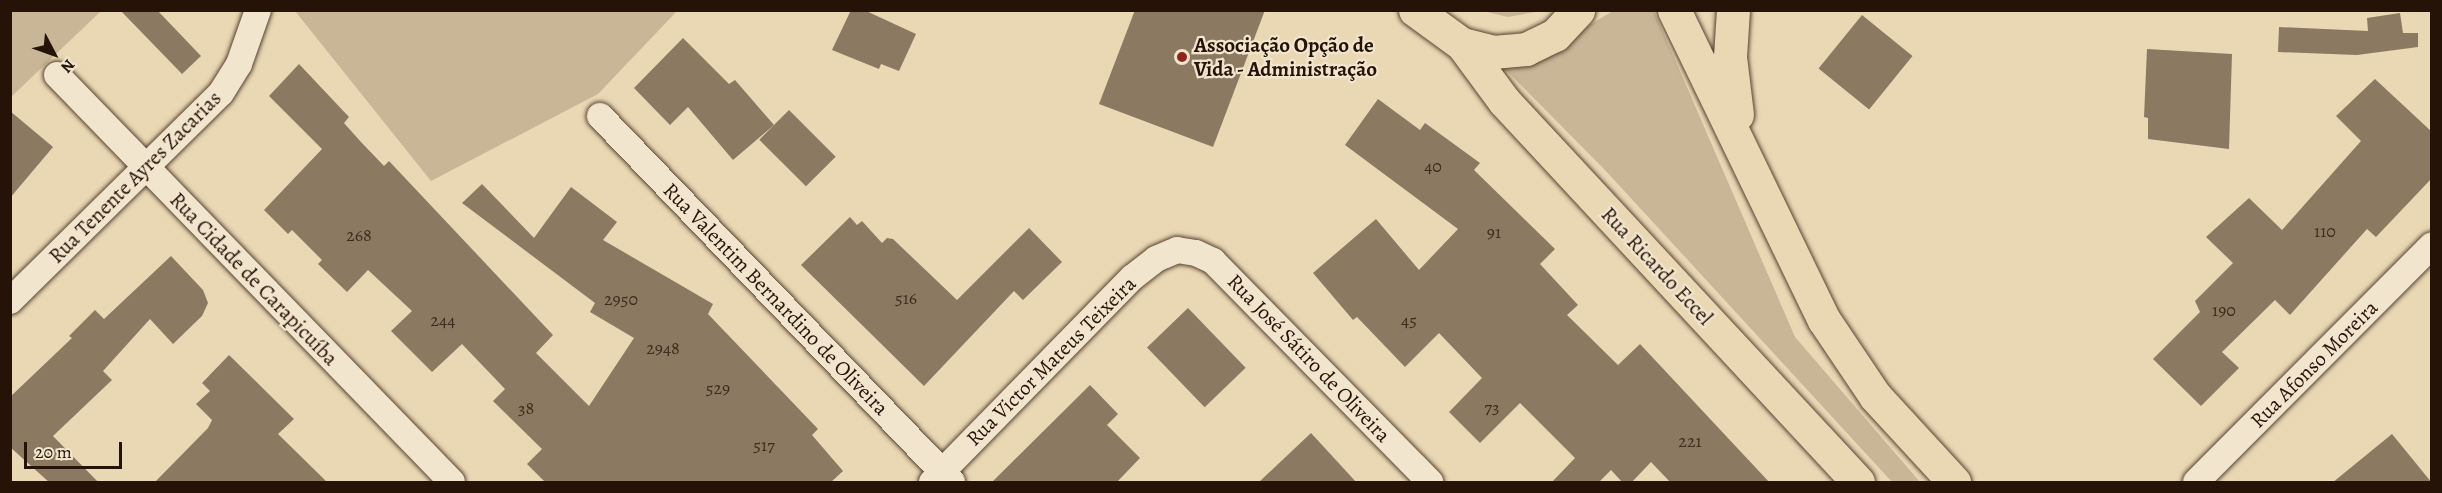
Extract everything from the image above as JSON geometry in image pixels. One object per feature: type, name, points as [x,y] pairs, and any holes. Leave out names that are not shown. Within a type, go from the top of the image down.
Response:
[{"type":"main road","points":[[1674,10],[1744,150],[1824,320],[1875,396],[1954,483]]},
{"type":"main road","points":[[1733,10],[1732,94],[1744,150]]},
{"type":"main road","points":[[1423,14],[1462,44],[1493,52],[1526,49],[1555,35],[1578,11]]},
{"type":"main road","name":"Rua Ricardo Eccel","points":[[1462,44],[1504,101],[1858,483]]},
{"type":"street","name":"Rua Tenente Ayres Zacarias","points":[[10,301],[221,93],[240,64],[258,10]]},
{"type":"street","name":"Rua Cidade de Carapicuíba","points":[[57,75],[452,483]]},
{"type":"street","name":"Rua Valentim Bernardino de Oliveira","points":[[600,116],[942,479]]},
{"type":"street","name":"Rua Afonso Moreira","points":[[2196,483],[2432,244]]},
{"type":"street","name":"Rua Victor Mateus Teixeira","points":[[942,479],[1133,277],[1156,259],[1177,250]]},
{"type":"street","name":"Rua José Sátiro de Oliveira","points":[[1177,250],[1196,253],[1213,261],[1431,483]]},
{"type":"shaded area","points":[[11,10],[101,10],[101,11],[11,97]]},
{"type":"shaded area","points":[[1483,10],[1540,11],[1508,17]]},
{"type":"shaded area","points":[[295,11],[677,11],[598,94],[431,181]]},
{"type":"shaded area","points":[[1613,11],[1654,11],[1795,337],[1920,482],[1892,482],[1605,170],[1501,65],[1534,58]]},
{"type":"building","points":[[120,10],[157,10],[201,56],[182,74]]},
{"type":"building","points":[[851,10],[864,10],[916,34],[899,71],[881,64],[879,69],[832,50]]},
{"type":"building","name":"Associação Opção de Vida - Administração","points":[[1135,10],[1265,10],[1213,147],[1099,104]]},
{"type":"building","points":[[2400,13],[2403,33],[2418,33],[2418,47],[2357,55],[2278,52],[2279,27],[2368,31],[2367,18]]},
{"type":"building","points":[[1862,15],[1913,56],[1869,110],[1819,69]]},
{"type":"building","points":[[683,38],[729,84],[735,80],[774,125],[733,160],[688,107],[670,125],[634,88]]},
{"type":"building","points":[[2147,49],[2232,54],[2229,149],[2148,139],[2148,118],[2144,117]]},
{"type":"building","points":[[299,64],[349,117],[344,123],[361,142],[384,166],[389,161],[553,335],[536,353],[589,406],[634,338],[590,312],[595,303],[462,203],[482,184],[534,238],[571,187],[617,222],[603,240],[713,304],[708,314],[818,429],[812,435],[843,471],[830,483],[546,483],[527,464],[542,449],[493,401],[505,389],[462,344],[432,372],[391,331],[412,311],[368,270],[347,292],[318,264],[322,260],[292,230],[288,234],[264,210],[322,149],[269,96]]},
{"type":"building","points":[[2375,79],[2432,132],[2432,178],[2376,237],[2367,229],[2290,315],[2275,300],[2222,352],[2239,368],[2201,406],[2153,359],[2200,312],[2195,301],[2233,263],[2206,237],[2249,198],[2282,230],[2361,141],[2336,116]]},
{"type":"building","points":[[1378,99],[1420,130],[1425,123],[1480,163],[1474,170],[1555,249],[1540,264],[1578,305],[1567,315],[1618,365],[1640,344],[1770,483],[1671,483],[1651,462],[1631,483],[1623,483],[1611,470],[1598,483],[1551,483],[1575,458],[1520,403],[1480,443],[1449,412],[1482,378],[1439,333],[1405,367],[1357,317],[1353,320],[1313,273],[1376,219],[1419,270],[1458,229],[1345,145]]},
{"type":"building","points":[[789,110],[836,157],[806,186],[759,140]]},
{"type":"building","points":[[10,111],[53,147],[10,198]]},
{"type":"building","points":[[850,217],[857,225],[862,221],[882,243],[887,238],[893,239],[957,300],[1029,228],[1062,262],[1023,300],[1014,291],[924,386],[801,265]]},
{"type":"building","points":[[171,256],[203,290],[208,303],[202,316],[173,344],[150,319],[103,371],[112,380],[53,436],[99,483],[50,483],[10,447],[10,397],[72,338],[69,336],[95,310],[104,319]]},
{"type":"building","points":[[1188,308],[1246,368],[1205,407],[1147,348]]},
{"type":"building","points":[[229,355],[294,419],[278,434],[328,483],[154,483],[208,428],[212,420],[196,404],[210,391],[202,383]]},
{"type":"building","points":[[1090,385],[1118,414],[1107,425],[1140,458],[1116,483],[991,483]]},
{"type":"building","points":[[1311,433],[1357,483],[1258,483]]},
{"type":"building","points":[[2392,434],[2432,483],[2332,483]]},
{"type":"place","name":"Associação Opção de Vida - Administração","points":[[1182,57]]}]
